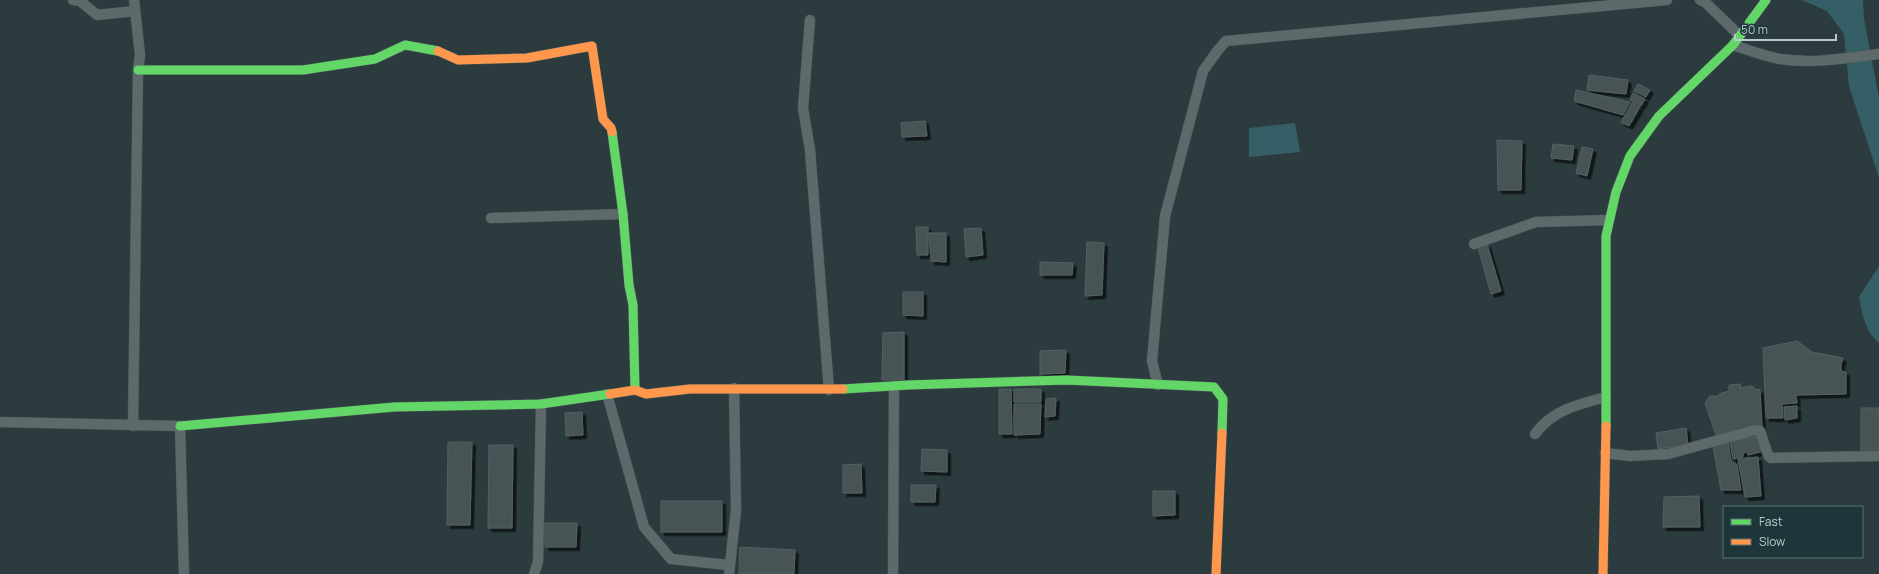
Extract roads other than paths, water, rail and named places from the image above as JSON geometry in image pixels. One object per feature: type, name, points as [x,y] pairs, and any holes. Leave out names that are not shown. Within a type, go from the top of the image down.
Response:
[{"type":"street","points":[[73,0],[80,1],[97,15],[135,11]]},
{"type":"street","points":[[133,426],[138,70],[140,55],[134,0]]},
{"type":"street","points":[[1158,385],[1152,361],[1165,216],[1203,71],[1226,41],[1667,0]]},
{"type":"street","points":[[1700,0],[1705,2],[1740,36]]},
{"type":"street","points":[[1603,574],[1606,397],[1606,236],[1608,220],[1630,156],[1659,116],[1733,45],[1766,0]]},
{"type":"street","points":[[810,20],[803,108],[811,165],[829,390]]},
{"type":"street","points":[[138,70],[303,70],[375,59],[405,45],[433,49],[458,60],[527,58],[592,46],[603,119],[611,128],[623,214],[629,285],[633,305],[635,390]]},
{"type":"street","points":[[1733,45],[1780,59],[1806,61],[1840,59],[1879,54]]},
{"type":"street","points":[[491,218],[623,214]]},
{"type":"street","points":[[1474,244],[1536,222],[1608,220]]},
{"type":"street","points":[[0,422],[180,426],[394,407],[541,404],[635,390],[646,394],[690,389],[734,388],[829,390],[894,386],[1067,380],[1214,388],[1223,398],[1216,574]]},
{"type":"street","points":[[893,574],[894,386]]},
{"type":"street","points":[[607,394],[644,527],[671,559],[729,570],[736,510],[734,388]]},
{"type":"street","points":[[1535,434],[1544,422],[1557,414],[1581,403],[1606,397]]},
{"type":"street","points":[[534,574],[538,562],[541,404]]},
{"type":"street","points":[[180,426],[184,574]]},
{"type":"street","points":[[1605,453],[1630,456],[1668,454],[1755,430],[1760,431],[1768,455],[1771,458],[1879,456]]},
{"type":"water","points":[[1802,0],[1863,0],[1864,19],[1879,98],[1879,178],[1849,86],[1844,34],[1827,11]]},
{"type":"water","points":[[1295,123],[1300,152],[1249,157],[1249,128]]},
{"type":"water","points":[[1879,266],[1879,343],[1867,328],[1859,297]]}]
